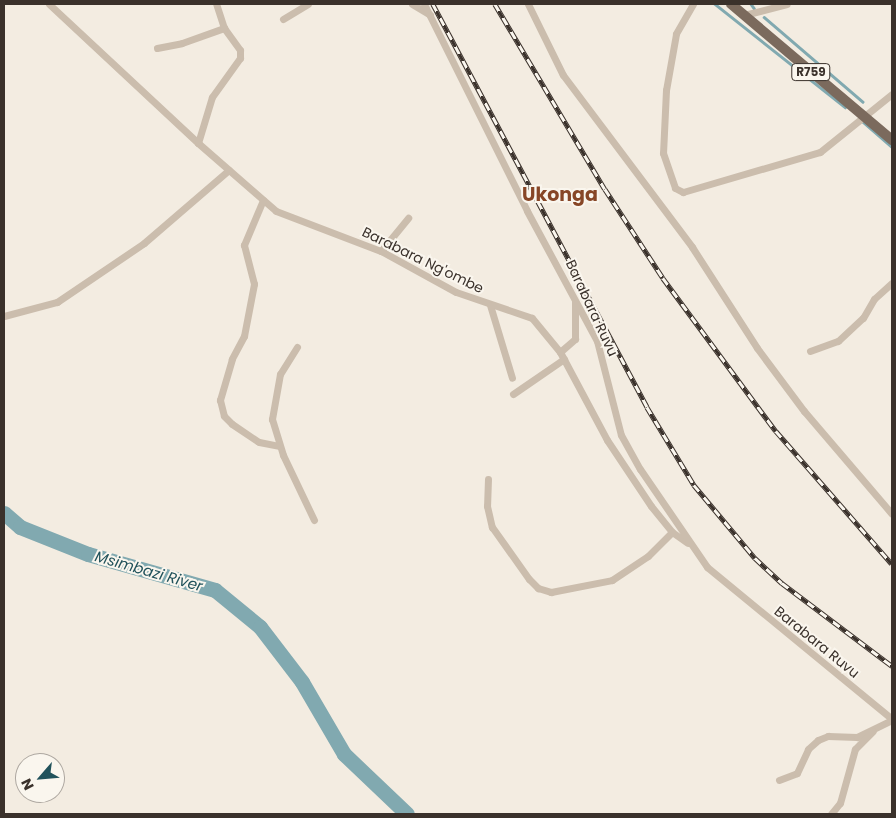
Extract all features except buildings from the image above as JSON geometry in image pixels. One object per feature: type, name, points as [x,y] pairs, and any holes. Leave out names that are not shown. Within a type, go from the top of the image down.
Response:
[{"type":"main road","name":"R759","points":[[731,4],[892,140]]},
{"type":"street","name":"Barabara Ng'ombe","points":[[49,4],[198,143],[276,211],[381,251],[456,292],[532,318],[560,352],[606,440],[672,532],[689,544]]},
{"type":"street","points":[[198,143],[212,97],[240,58],[240,50],[224,28],[216,4]]},
{"type":"street","points":[[283,19],[308,4]]},
{"type":"street","points":[[412,4],[430,15]]},
{"type":"street","name":"Barabara Ruvu","points":[[424,4],[527,211],[597,341],[606,367],[621,435],[689,544],[708,567],[733,590],[892,719]]},
{"type":"street","points":[[528,4],[563,75],[692,247],[757,348],[804,411],[892,514]]},
{"type":"street","points":[[693,4],[676,34],[666,90],[663,153],[674,188],[683,192],[820,152],[892,94]]},
{"type":"street","points":[[744,15],[787,4]]},
{"type":"street","points":[[157,48],[224,28]]},
{"type":"street","points":[[4,316],[57,302],[144,243],[229,170]]},
{"type":"street","points":[[263,200],[244,245],[254,284],[244,336],[232,359],[220,400],[224,416],[232,424],[259,442],[279,446]]},
{"type":"street","points":[[381,251],[408,218]]},
{"type":"street","points":[[810,352],[838,341],[863,318],[874,299],[892,283]]},
{"type":"street","points":[[560,352],[575,339],[574,297]]},
{"type":"street","points":[[490,305],[512,378]]},
{"type":"street","points":[[297,347],[280,374],[272,420],[279,446],[314,520]]},
{"type":"street","points":[[513,394],[564,359]]},
{"type":"street","points":[[488,479],[487,506],[492,527],[529,579],[538,588],[551,592],[612,580],[648,556],[672,532]]},
{"type":"street","points":[[779,780],[796,773],[808,749],[818,740],[828,736],[857,738],[892,719]]},
{"type":"street","points":[[831,814],[840,802],[855,749],[875,728]]},
{"type":"waterway","points":[[715,4],[845,107]]},
{"type":"waterway","points":[[751,4],[754,8]]},
{"type":"waterway","points":[[764,17],[863,102]]},
{"type":"waterway","points":[[861,120],[892,147]]},
{"type":"waterway","name":"Msimbazi River","points":[[4,513],[20,527],[88,554],[215,590],[260,627],[302,682],[344,754],[407,814]]},
{"type":"railway","points":[[433,4],[647,407],[694,485],[755,558],[782,583],[892,666]]},
{"type":"railway","points":[[495,4],[605,189],[663,278],[776,431],[892,564]]},
{"type":"district","name":"Ukonga","points":[[560,195]]}]
